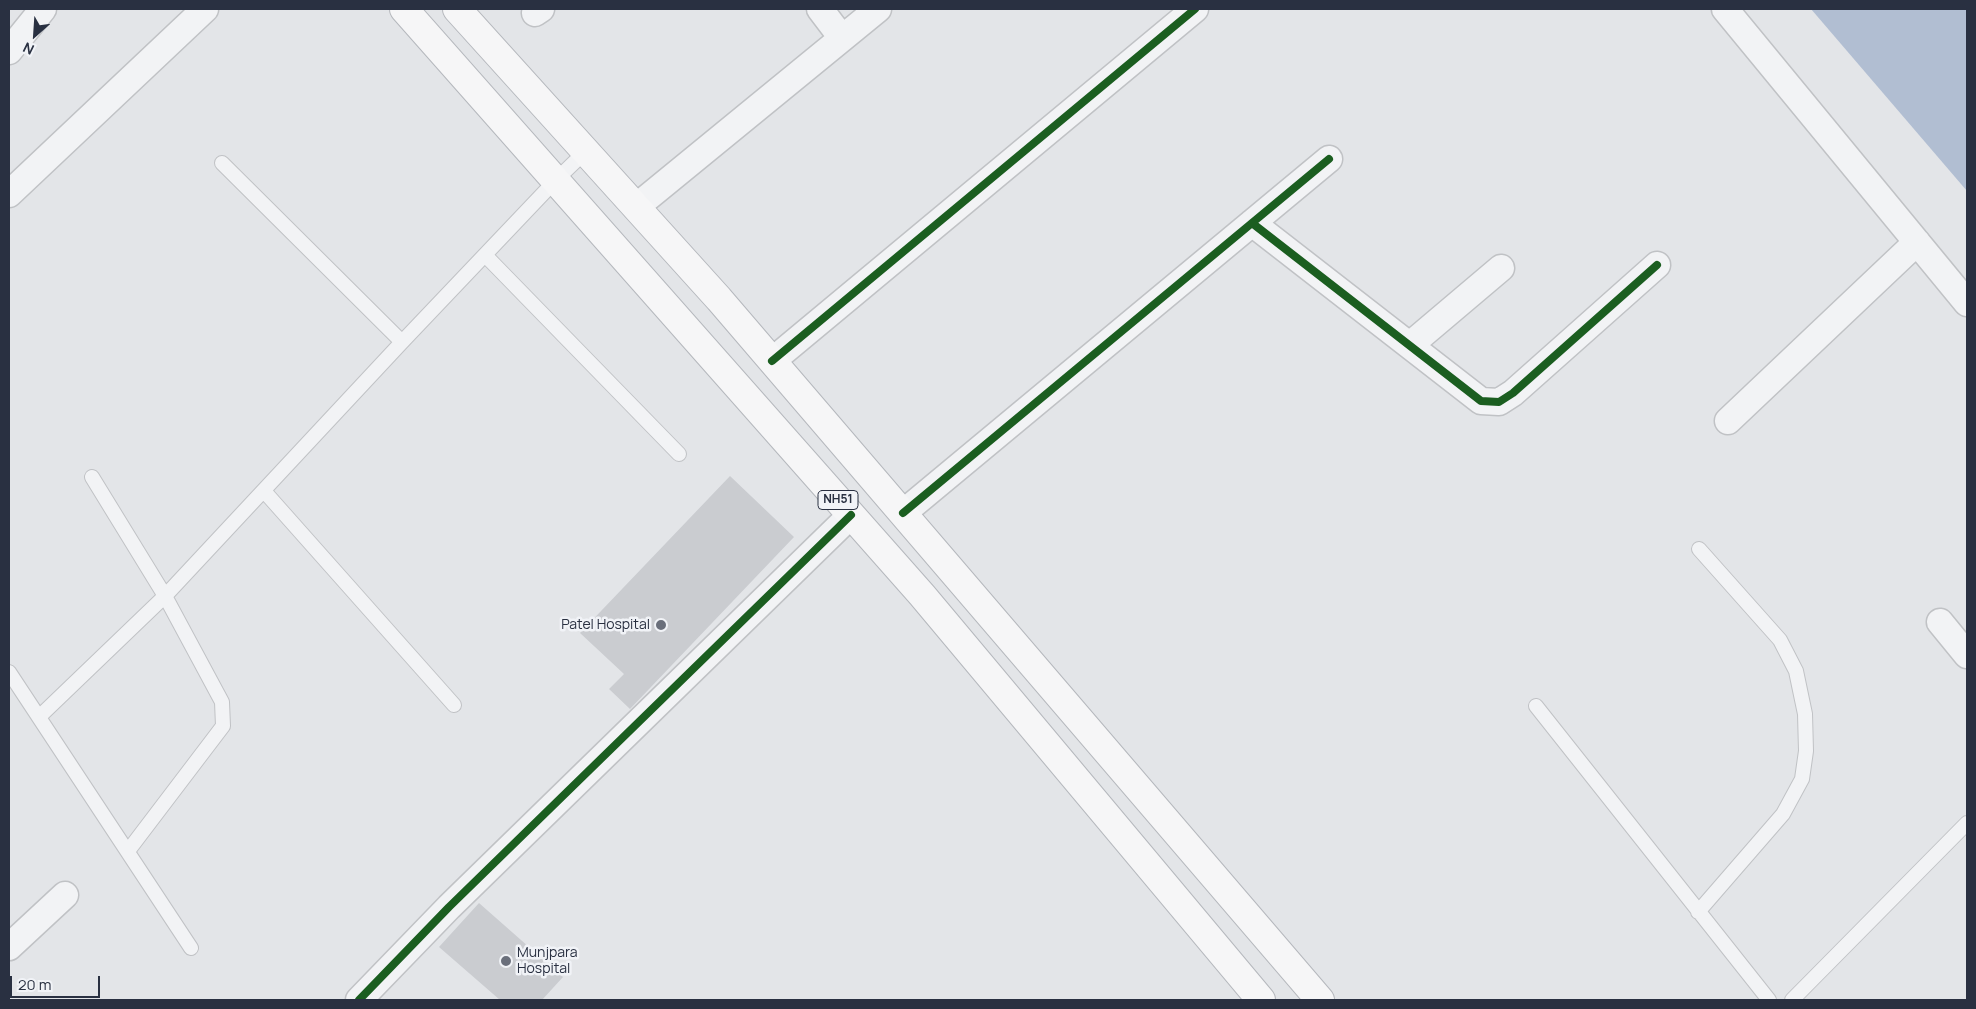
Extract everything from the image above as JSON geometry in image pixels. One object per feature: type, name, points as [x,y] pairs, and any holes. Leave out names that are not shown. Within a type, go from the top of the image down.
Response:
[{"type":"highway","name":"NH51","points":[[404,9],[922,595],[1261,1000]]},
{"type":"highway","name":"NH51","points":[[457,9],[772,361],[1320,1000]]},
{"type":"street","points":[[9,51],[43,9]]},
{"type":"street","points":[[9,194],[205,9]]},
{"type":"street","points":[[820,9],[842,38]]},
{"type":"street","points":[[636,207],[878,9]]},
{"type":"street","points":[[772,361],[1195,9]]},
{"type":"street","points":[[1725,9],[1967,303]]},
{"type":"street","points":[[902,513],[1329,159]]},
{"type":"street","points":[[1252,223],[1481,401],[1499,402],[1513,393],[1657,265]]},
{"type":"street","points":[[1728,421],[1917,242]]},
{"type":"street","points":[[1410,345],[1500,268]]},
{"type":"street","points":[[359,1000],[449,908],[851,514]]},
{"type":"street","points":[[1940,622],[1967,655]]},
{"type":"street","points":[[9,947],[65,896]]},
{"type":"lane","points":[[39,717],[166,596],[402,342],[586,151]]},
{"type":"lane","points":[[222,163],[402,342]]},
{"type":"lane","points":[[485,255],[679,454]]},
{"type":"lane","points":[[92,477],[166,596],[222,702],[223,726],[128,851]]},
{"type":"lane","points":[[264,491],[454,705]]},
{"type":"lane","points":[[1698,912],[1783,814],[1802,779],[1806,751],[1805,714],[1796,671],[1780,640],[1699,549]]},
{"type":"lane","points":[[9,672],[191,948]]},
{"type":"lane","points":[[1536,706],[1769,1000]]},
{"type":"lane","points":[[1792,1000],[1967,823]]},
{"type":"water","points":[[1811,9],[1967,9],[1967,191]]},
{"type":"building","points":[[730,476],[794,537],[630,709],[609,689],[624,674],[580,633]]},
{"type":"building","points":[[479,903],[563,977],[542,1000],[500,1000],[439,947]]},
{"type":"cycle path","points":[[772,361],[1195,9]]},
{"type":"cycle path","points":[[903,513],[1329,159]]},
{"type":"cycle path","points":[[1252,223],[1481,401],[1499,402],[1513,393],[1657,265]]},
{"type":"cycle path","points":[[359,1000],[449,907],[851,515]]},
{"type":"place","name":"Patel Hospital","points":[[661,625]]},
{"type":"place","name":"Munjpara Hospital","points":[[506,961]]}]
